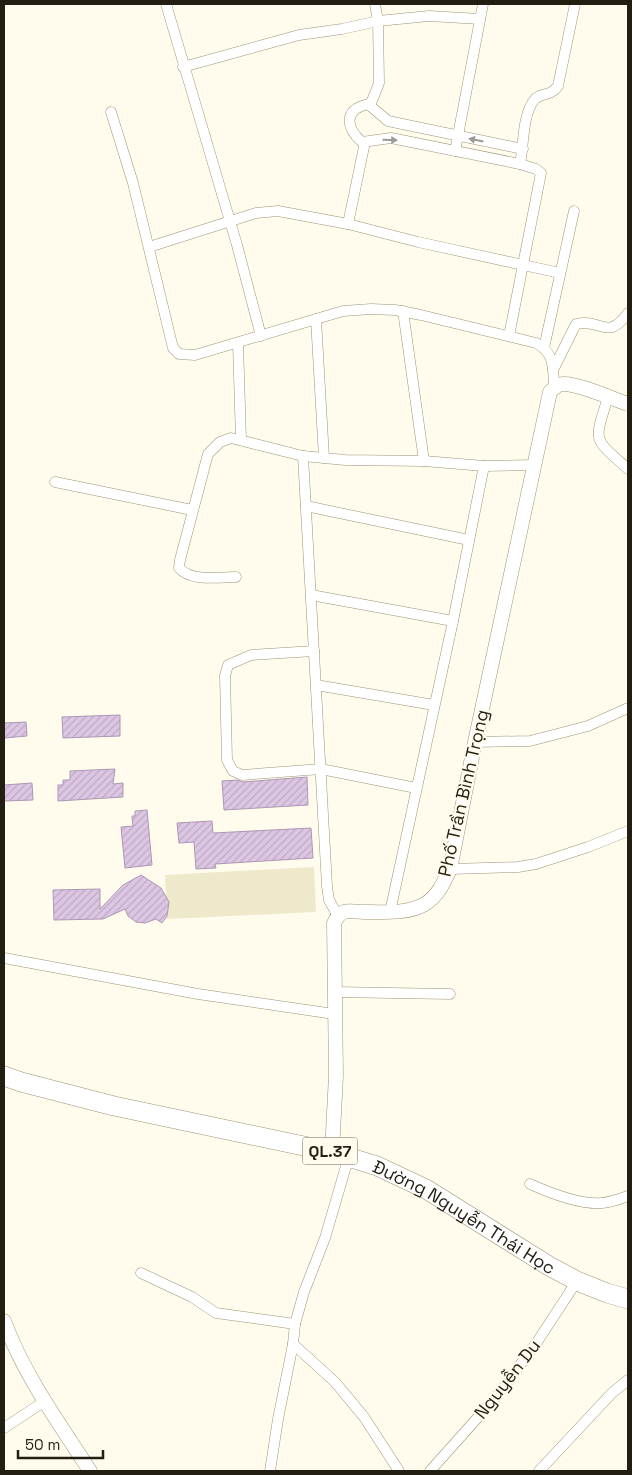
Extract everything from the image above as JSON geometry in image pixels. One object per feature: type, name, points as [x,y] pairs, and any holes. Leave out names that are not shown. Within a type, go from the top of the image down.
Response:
[{"type":"highway","name":"Đường Nguyễn Thái Học","points":[[4,1076],[114,1106],[340,1154],[377,1166],[426,1190],[549,1266],[577,1281],[606,1293],[628,1299]]},
{"type":"street","points":[[166,4],[183,67],[230,221],[260,336]]},
{"type":"street","points":[[370,106],[379,82],[378,21],[375,4]]},
{"type":"street","points":[[455,152],[483,4]]},
{"type":"street","points":[[520,164],[526,118],[530,105],[537,97],[554,92],[558,86],[575,4]]},
{"type":"street","points":[[183,67],[299,35],[342,29],[378,21],[429,16],[480,19]]},
{"type":"street","points":[[509,336],[541,174],[536,169],[520,164],[391,138],[362,142],[352,133],[349,119],[351,113],[360,106],[368,104],[388,121],[523,148]]},
{"type":"street","points":[[111,112],[133,184],[173,348],[179,354],[195,355],[343,311],[371,309],[403,311],[536,343],[544,348],[550,356],[554,387],[562,384],[573,385],[628,404]]},
{"type":"street","points":[[348,224],[365,142]]},
{"type":"street","points":[[149,246],[256,213],[278,211],[348,224],[523,266],[560,273]]},
{"type":"street","points":[[544,348],[574,211]]},
{"type":"street","points":[[403,311],[424,461]]},
{"type":"street","points":[[553,370],[576,324],[617,327],[628,313]]},
{"type":"street","points":[[316,319],[324,458]]},
{"type":"street","points":[[238,342],[241,440]]},
{"type":"street","name":"Phố Trần Bình Trọng","points":[[338,916],[345,911],[390,912],[410,909],[425,904],[435,896],[450,869],[547,402],[554,387]]},
{"type":"street","points":[[608,397],[598,428],[600,444],[628,469]]},
{"type":"street","points":[[236,578],[198,577],[184,573],[180,568],[180,560],[192,510],[208,454],[220,442],[231,438],[303,456],[345,460],[424,461],[484,466],[534,465]]},
{"type":"street","points":[[270,1471],[295,1324],[304,1292],[325,1238],[340,1154],[334,1014],[334,923],[338,916],[329,900],[326,886],[303,456]]},
{"type":"street","points":[[390,912],[453,621],[484,466]]},
{"type":"street","points":[[55,482],[192,510]]},
{"type":"street","points":[[306,506],[469,540]]},
{"type":"street","points":[[311,595],[453,621]]},
{"type":"street","points":[[314,651],[252,655],[228,665],[225,676],[227,760],[233,771],[242,775],[321,769],[416,788]]},
{"type":"street","points":[[316,685],[434,706]]},
{"type":"street","points":[[475,742],[530,741],[588,726],[628,708]]},
{"type":"street","points":[[450,869],[518,867],[536,864],[588,847],[628,831]]},
{"type":"street","points":[[4,958],[198,994],[334,1014]]},
{"type":"street","points":[[334,992],[450,994]]},
{"type":"street","points":[[530,1184],[569,1199],[600,1204],[628,1196]]},
{"type":"street","points":[[141,1273],[192,1297],[216,1313],[295,1324]]},
{"type":"street","name":"Nguyễn Du","points":[[430,1471],[497,1396],[537,1342],[577,1281]]},
{"type":"street","points":[[4,1321],[12,1342],[45,1401],[90,1471]]},
{"type":"street","points":[[293,1344],[335,1382],[373,1430],[399,1471]]},
{"type":"street","points":[[538,1471],[612,1393],[628,1380]]},
{"type":"street","points":[[4,1428],[45,1401]]},
{"type":"shaded area","points":[[314,867],[316,912],[167,919],[165,875]]},
{"type":"building","points":[[120,715],[120,736],[63,738],[62,717]]},
{"type":"building","points":[[26,722],[27,736],[4,738],[4,723]]},
{"type":"building","points":[[115,769],[113,784],[123,783],[123,797],[58,801],[58,785],[63,785],[63,780],[70,780],[70,771]]},
{"type":"building","points":[[307,777],[308,805],[224,810],[222,781],[237,780],[243,782]]},
{"type":"building","points":[[32,783],[33,800],[4,801],[4,785]]},
{"type":"building","points":[[147,810],[152,865],[125,868],[121,827],[133,826],[132,816],[135,816],[135,811]]},
{"type":"building","points":[[212,821],[213,833],[311,828],[313,858],[215,864],[216,868],[196,869],[194,842],[179,843],[177,823]]},
{"type":"building","points":[[141,875],[161,888],[169,902],[167,916],[162,923],[156,919],[145,923],[136,922],[128,916],[125,909],[103,919],[54,920],[53,890],[100,889],[100,909],[123,885]]}]
